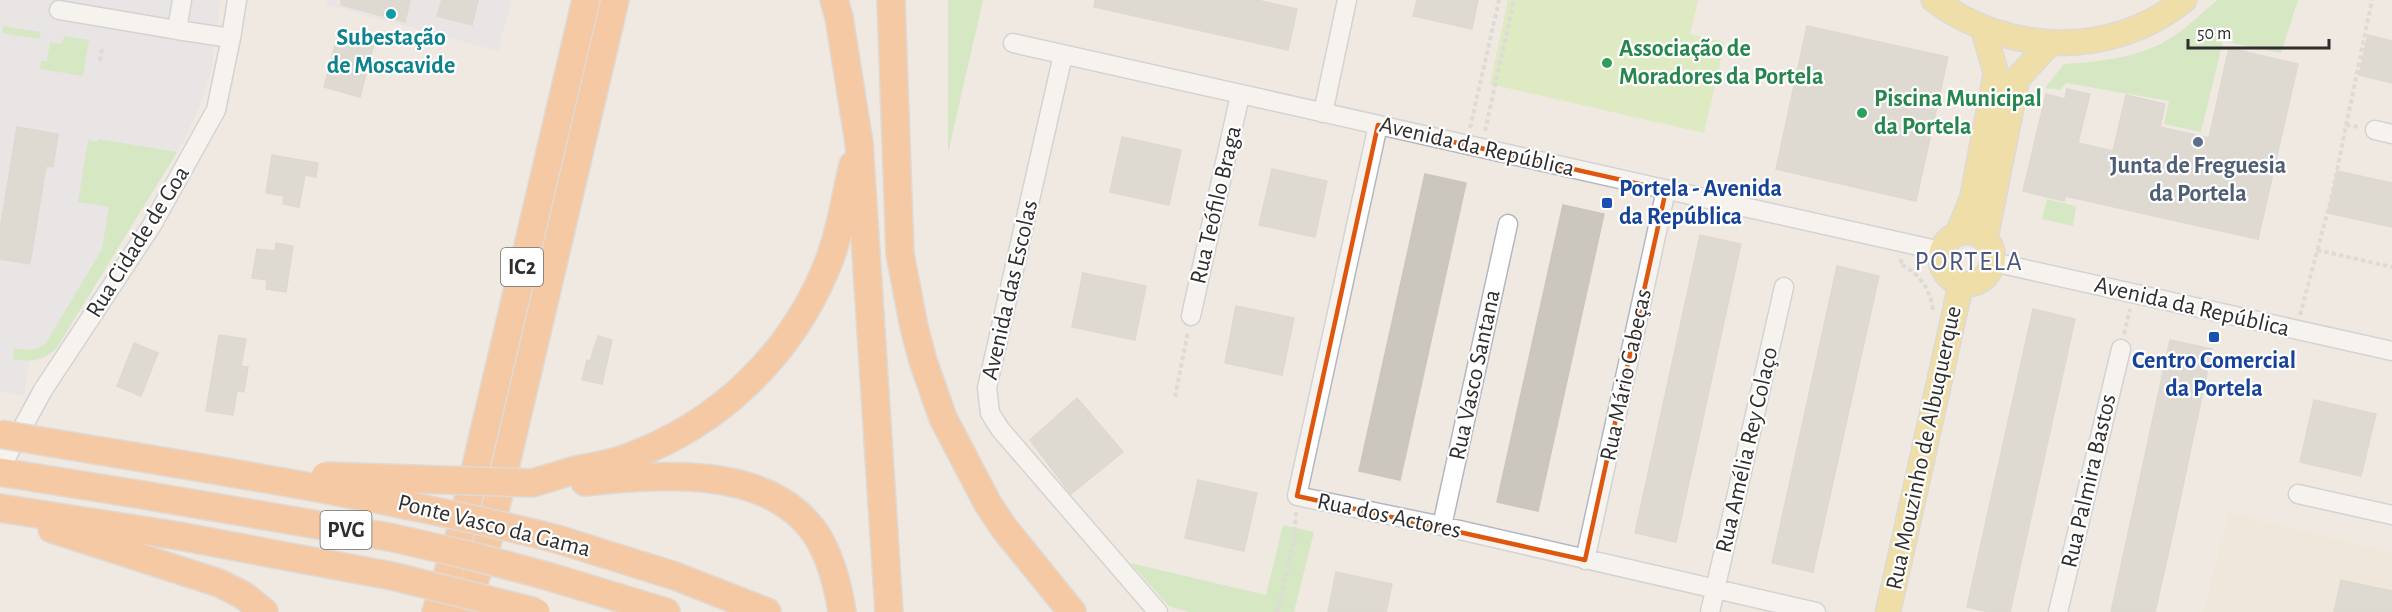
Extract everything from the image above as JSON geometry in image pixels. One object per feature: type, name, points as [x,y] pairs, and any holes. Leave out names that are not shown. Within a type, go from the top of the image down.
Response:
[{"type":"highway","name":"IC2","points":[[436,612],[460,534],[585,0]]},
{"type":"highway","name":"IC2","points":[[464,612],[488,540],[615,0]]},
{"type":"highway","points":[[834,0],[841,28],[859,143],[889,612]]},
{"type":"highway","points":[[884,0],[891,13],[900,254],[914,327],[933,395],[954,444],[988,504],[1004,528],[1072,612]]},
{"type":"highway","points":[[532,483],[627,458],[645,451],[692,427],[746,386],[768,363],[802,318],[828,265],[859,143]]},
{"type":"highway","points":[[491,612],[517,409]]},
{"type":"highway","name":"Ponte Vasco da Gama","points":[[0,435],[397,502],[557,539],[675,576],[767,612]]},
{"type":"highway","name":"Ponte Vasco da Gama","points":[[0,470],[389,537],[548,576],[666,612]]},
{"type":"highway","points":[[228,472],[571,484],[676,478],[725,481],[759,489],[779,500],[799,516],[815,534],[828,558],[843,612]]},
{"type":"highway","points":[[0,510],[219,583],[243,595],[264,612]]},
{"type":"highway","points":[[0,510],[179,536],[392,576],[536,612]]},
{"type":"main road","points":[[1934,0],[1949,11],[1983,28],[2016,39],[2050,43],[2088,42],[2111,37],[2156,19],[2184,0]]},
{"type":"main road","points":[[1958,233],[1972,199],[1996,73],[1983,28]]},
{"type":"main road","points":[[1985,240],[2017,79],[2050,43]]},
{"type":"main road","points":[[1968,232],[1977,234],[1985,240],[1992,251],[1993,262],[1985,278],[1977,282],[1961,284],[1946,275],[1942,268],[1941,251],[1947,240],[1958,233],[1968,232]]},
{"type":"main road","name":"Rua Mouzinho de Albuquerque","points":[[1888,612],[1961,284]]},
{"type":"street","points":[[177,30],[182,0]]},
{"type":"street","name":"Rua Cidade de Goa","points":[[0,470],[43,390],[152,225],[216,110],[237,0]]},
{"type":"street","points":[[1323,113],[1347,0]]},
{"type":"street","points":[[59,10],[231,38]]},
{"type":"street","name":"Avenida da República","points":[[1013,43],[1941,251]]},
{"type":"street","name":"Avenida das Escolas","points":[[1063,55],[987,388],[990,413],[1000,429],[1067,509],[1158,612]]},
{"type":"street","name":"Rua Teófilo Braga","points":[[1191,316],[1240,95]]},
{"type":"street","name":"Rua dos Actores","points":[[1378,125],[1297,496],[1442,526],[1816,612]]},
{"type":"street","name":"Rua Mário Cabeças","points":[[1585,560],[1666,190]]},
{"type":"street","name":"Rua Vasco Santana","points":[[1442,526],[1508,224]]},
{"type":"street","name":"Avenida da República","points":[[1993,262],[2392,351]]},
{"type":"street","name":"Rua Amélia Rey Colaço","points":[[1710,612],[1784,287]]},
{"type":"street","name":"Rua Palmira Bastos","points":[[2058,612],[2121,349]]},
{"type":"street","points":[[2298,494],[2392,515]]},
{"type":"path","points":[[1485,132],[1514,0]]},
{"type":"path","points":[[2296,330],[2331,199],[2372,0]]},
{"type":"path","points":[[100,61],[102,48]]},
{"type":"path","points":[[2317,250],[2392,267]]},
{"type":"path","points":[[2121,349],[2133,293]]},
{"type":"path","points":[[1175,397],[1191,316]]},
{"type":"path","points":[[1276,612],[1294,542],[1297,496]]},
{"type":"highlighted area","points":[[1378,125],[1666,190],[1585,560],[1297,496]]},
{"type":"shaded area","points":[[0,0],[221,0],[211,73],[184,141],[56,349],[40,360],[29,362],[24,395],[0,391]]},
{"type":"shaded area","name":"Subestação de Moscavide","points":[[327,0],[512,0],[498,51],[327,5]]},
{"type":"shaded area","points":[[2228,512],[2392,552],[2392,612],[2204,612]]},
{"type":"green space","points":[[948,0],[983,0],[948,153]]},
{"type":"green space","name":"Associação de Moradores da Portela","points":[[1508,0],[1698,0],[1690,34],[1725,42],[1704,133],[1490,84]]},
{"type":"green space","points":[[2217,0],[2298,0],[2281,53],[2223,41],[2201,132],[2164,124],[2169,101],[2066,83],[2060,90],[2045,88],[2064,64],[2122,57],[2164,42]]},
{"type":"green space","points":[[3,26],[41,32],[39,39],[2,33]]},
{"type":"green space","points":[[64,36],[89,40],[83,76],[40,69],[41,61],[47,61],[50,42],[62,44]]},
{"type":"green space","points":[[98,139],[177,152],[56,349],[36,360],[13,359],[14,348],[35,349],[46,343],[102,249],[109,207],[78,202],[88,140],[97,142]]},
{"type":"green space","points":[[2047,199],[2076,206],[2073,226],[2042,219]]},
{"type":"green space","points":[[1283,525],[1314,532],[1294,612],[1189,612],[1169,606],[1130,563],[1266,595]]},
{"type":"building","name":"Subestação de Moscavide","points":[[341,0],[410,0],[405,22],[341,5]]},
{"type":"building","points":[[442,0],[478,0],[472,25],[437,16]]},
{"type":"building","points":[[1095,0],[1257,0],[1297,9],[1288,50],[1094,7]]},
{"type":"building","points":[[1417,0],[1478,0],[1472,29],[1413,16]]},
{"type":"building","name":"Piscina Municipal da Portela","points":[[1807,26],[1948,57],[1916,201],[1776,169]]},
{"type":"building","points":[[338,34],[374,44],[360,97],[324,87]]},
{"type":"building","points":[[2368,35],[2392,41],[2392,83],[2359,75]]},
{"type":"building","name":"Junta de Freguesia da Portela","points":[[2229,48],[2298,64],[2258,239],[2065,196],[2064,201],[2023,191],[2046,94],[2065,99],[2067,89],[2090,94],[2078,143],[2113,151],[2126,95],[2165,104],[2160,127],[2209,138]]},
{"type":"building","points":[[17,127],[58,134],[53,167],[46,166],[30,264],[0,259],[0,230]]},
{"type":"building","points":[[1122,137],[1181,150],[1169,205],[1110,192]]},
{"type":"building","points":[[272,155],[318,163],[316,177],[305,175],[299,207],[283,204],[284,196],[266,193]]},
{"type":"building","points":[[1272,169],[1327,181],[1315,237],[1259,225]]},
{"type":"building","points":[[2337,171],[2392,183],[2392,227],[2328,213]]},
{"type":"building","points":[[1425,174],[1466,183],[1400,480],[1359,471]]},
{"type":"building","points":[[1563,205],[1604,214],[1538,511],[1497,502]]},
{"type":"building","points":[[1700,235],[1741,244],[1676,542],[1635,533]]},
{"type":"building","points":[[276,243],[293,246],[286,292],[266,289],[267,280],[252,278],[257,249],[275,251]]},
{"type":"building","points":[[1837,266],[1879,276],[1813,572],[1772,563]]},
{"type":"building","points":[[1083,273],[1146,286],[1135,340],[1072,327]]},
{"type":"building","points":[[1236,306],[1294,318],[1282,375],[1225,363]]},
{"type":"building","points":[[2033,309],[2075,319],[2010,612],[1990,612],[1967,607]]},
{"type":"building","points":[[219,335],[246,339],[241,366],[248,367],[244,392],[237,391],[233,415],[206,411]]},
{"type":"building","points":[[598,336],[612,340],[602,384],[582,380],[587,360],[590,361]]},
{"type":"building","points":[[2170,340],[2212,349],[2174,528],[2155,612],[2111,612]]},
{"type":"building","points":[[134,343],[158,353],[141,396],[117,386]]},
{"type":"building","points":[[1077,398],[1123,452],[1071,494],[1030,440]]},
{"type":"building","points":[[2314,400],[2376,414],[2361,476],[2300,462]]},
{"type":"building","points":[[1198,480],[1257,493],[1244,551],[1185,538]]},
{"type":"building","points":[[1336,572],[1392,584],[1386,612],[1328,612]]},
{"type":"building","points":[[2341,580],[2392,591],[2392,612],[2334,612]]},
{"type":"place","name":"Subestação de Moscavide","points":[[391,14]]},
{"type":"place","name":"Associação de Moradores da Portela","points":[[1607,63]]},
{"type":"place","name":"Piscina Municipal da Portela","points":[[1862,113]]},
{"type":"place","name":"Junta de Freguesia da Portela","points":[[2198,142]]},
{"type":"place","name":"Portela - Avenida da República","points":[[1607,203]]},
{"type":"place","name":"Centro Comercial da Portela","points":[[2214,337]]},
{"type":"district","name":"PORTELA","points":[[1969,261]]}]
